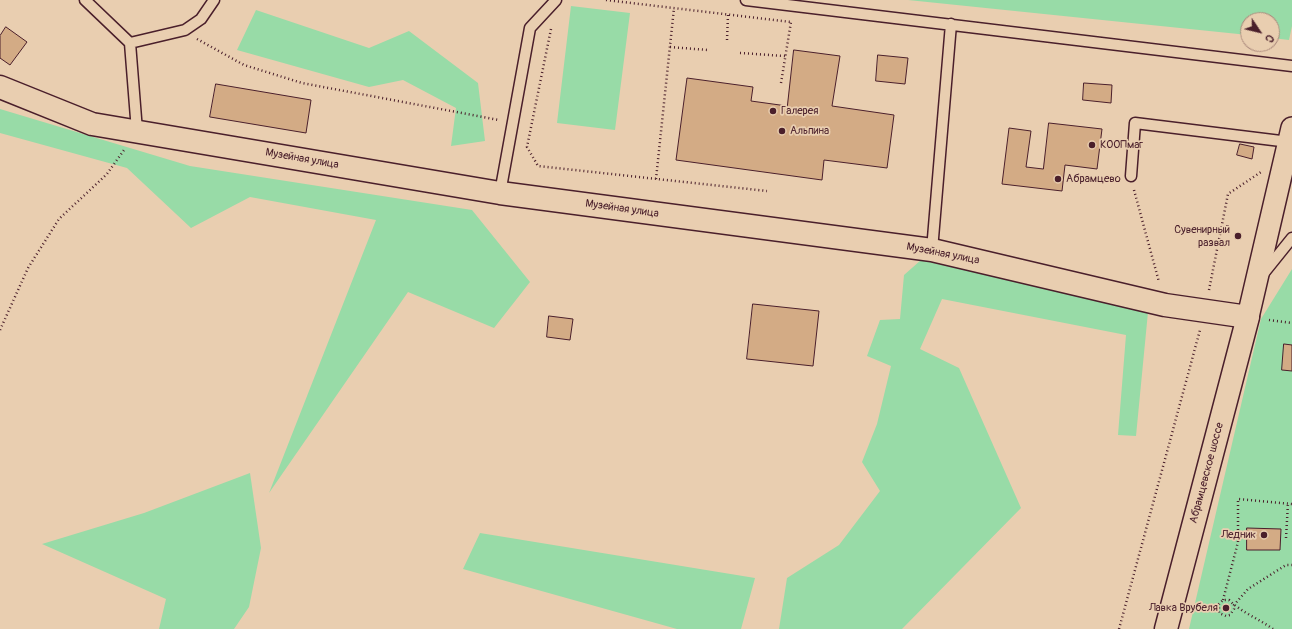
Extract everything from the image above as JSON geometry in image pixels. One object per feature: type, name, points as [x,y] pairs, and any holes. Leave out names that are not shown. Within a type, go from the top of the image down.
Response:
[{"type":"street","name":"Музейная улица","points":[[0,87],[92,124],[500,193],[932,250],[1165,305],[1254,318]]},
{"type":"street","points":[[1254,318],[1255,282],[1290,135]]},
{"type":"street","name":"Абрамцевское шоссе","points":[[1166,629],[1254,318]]},
{"type":"lane","points":[[85,0],[130,43],[137,131]]},
{"type":"lane","points":[[130,43],[185,30],[201,19],[214,0]]},
{"type":"lane","points":[[500,193],[530,28],[556,0]]},
{"type":"lane","points":[[746,0],[1292,66]]},
{"type":"lane","points":[[932,250],[951,24]]},
{"type":"lane","points":[[1131,176],[1135,123],[1290,135]]},
{"type":"lane","points":[[1255,282],[1292,238]]},
{"type":"path","points":[[606,0],[791,22]]},
{"type":"path","points":[[781,83],[794,6]]},
{"type":"path","points":[[656,179],[674,8]]},
{"type":"path","points":[[727,40],[728,15]]},
{"type":"path","points":[[552,24],[527,147],[538,166],[767,191]]},
{"type":"path","points":[[185,30],[204,44],[244,65],[302,83],[513,122]]},
{"type":"path","points":[[670,47],[708,50]]},
{"type":"path","points":[[740,53],[786,56]]},
{"type":"path","points":[[0,330],[28,268],[59,219],[107,174],[137,131]]},
{"type":"path","points":[[1209,291],[1228,194],[1266,168]]},
{"type":"path","points":[[1131,176],[1165,305]]},
{"type":"path","points":[[1254,318],[1292,323]]},
{"type":"path","points":[[1119,629],[1200,329]]},
{"type":"path","points":[[1292,504],[1238,499],[1238,542],[1223,600],[1219,604],[1218,609],[1222,615],[1226,616],[1233,613],[1234,605],[1248,589],[1286,565],[1292,565]]},
{"type":"path","points":[[1286,538],[1288,503]]},
{"type":"path","points":[[1223,600],[1229,600],[1234,605],[1260,619],[1273,629]]},
{"type":"green space","points":[[908,0],[1292,0],[1292,26],[1289,40],[1280,39],[1280,12],[1240,12],[1240,34]]},
{"type":"green space","points":[[571,6],[630,13],[615,130],[557,123]]},
{"type":"green space","points":[[256,10],[369,48],[409,31],[478,83],[485,141],[451,146],[456,108],[403,80],[369,87],[237,50]]},
{"type":"green space","points":[[0,109],[190,166],[472,210],[530,282],[494,328],[408,292],[269,493],[376,220],[250,197],[191,228],[127,168],[0,133]]},
{"type":"green space","points":[[921,260],[1148,312],[1136,436],[1118,435],[1126,335],[942,299],[920,349],[959,368],[1021,508],[902,629],[779,629],[787,578],[839,545],[880,491],[862,462],[877,424],[891,366],[867,356],[880,320],[900,319],[904,275]]},
{"type":"green space","points":[[1292,269],[1292,629],[1189,629],[1261,319]]},
{"type":"green space","points":[[250,473],[261,548],[249,607],[234,629],[159,629],[166,599],[42,544],[144,513]]},
{"type":"green space","points":[[480,533],[755,578],[741,629],[677,629],[463,569]]},
{"type":"building","points":[[6,27],[27,42],[10,65],[0,58],[0,36]]},
{"type":"building","name":"Галерея","points":[[794,50],[840,56],[832,106],[894,115],[887,168],[824,160],[822,180],[676,160],[687,78],[753,87],[751,101],[787,106]]},
{"type":"building","points":[[878,55],[908,58],[905,84],[876,81]]},
{"type":"building","points":[[1084,83],[1112,85],[1111,103],[1083,100]]},
{"type":"building","points":[[216,84],[311,100],[306,133],[210,117]]},
{"type":"building","points":[[1049,123],[1102,129],[1097,169],[1065,165],[1062,191],[1002,184],[1009,128],[1031,131],[1026,167],[1043,169]]},
{"type":"building","points":[[1240,144],[1254,147],[1252,159],[1237,155]]},
{"type":"building","points":[[753,304],[819,311],[813,366],[747,359]]},
{"type":"building","points":[[549,316],[573,319],[570,340],[547,337]]},
{"type":"building","points":[[1284,344],[1292,345],[1292,371],[1282,370]]},
{"type":"building","name":"Ледник","points":[[1247,528],[1281,529],[1280,550],[1247,550]]},
{"type":"place","name":"Галерея","points":[[773,111]]},
{"type":"place","name":"Альпина","points":[[782,131]]},
{"type":"place","name":"КООПмаг","points":[[1092,145]]},
{"type":"place","name":"Абрамцево","points":[[1058,179]]},
{"type":"place","name":"Сувенирный развал","points":[[1238,236]]},
{"type":"place","name":"Ледник","points":[[1264,535]]},
{"type":"place","name":"Лавка Врубеля","points":[[1226,608]]}]
